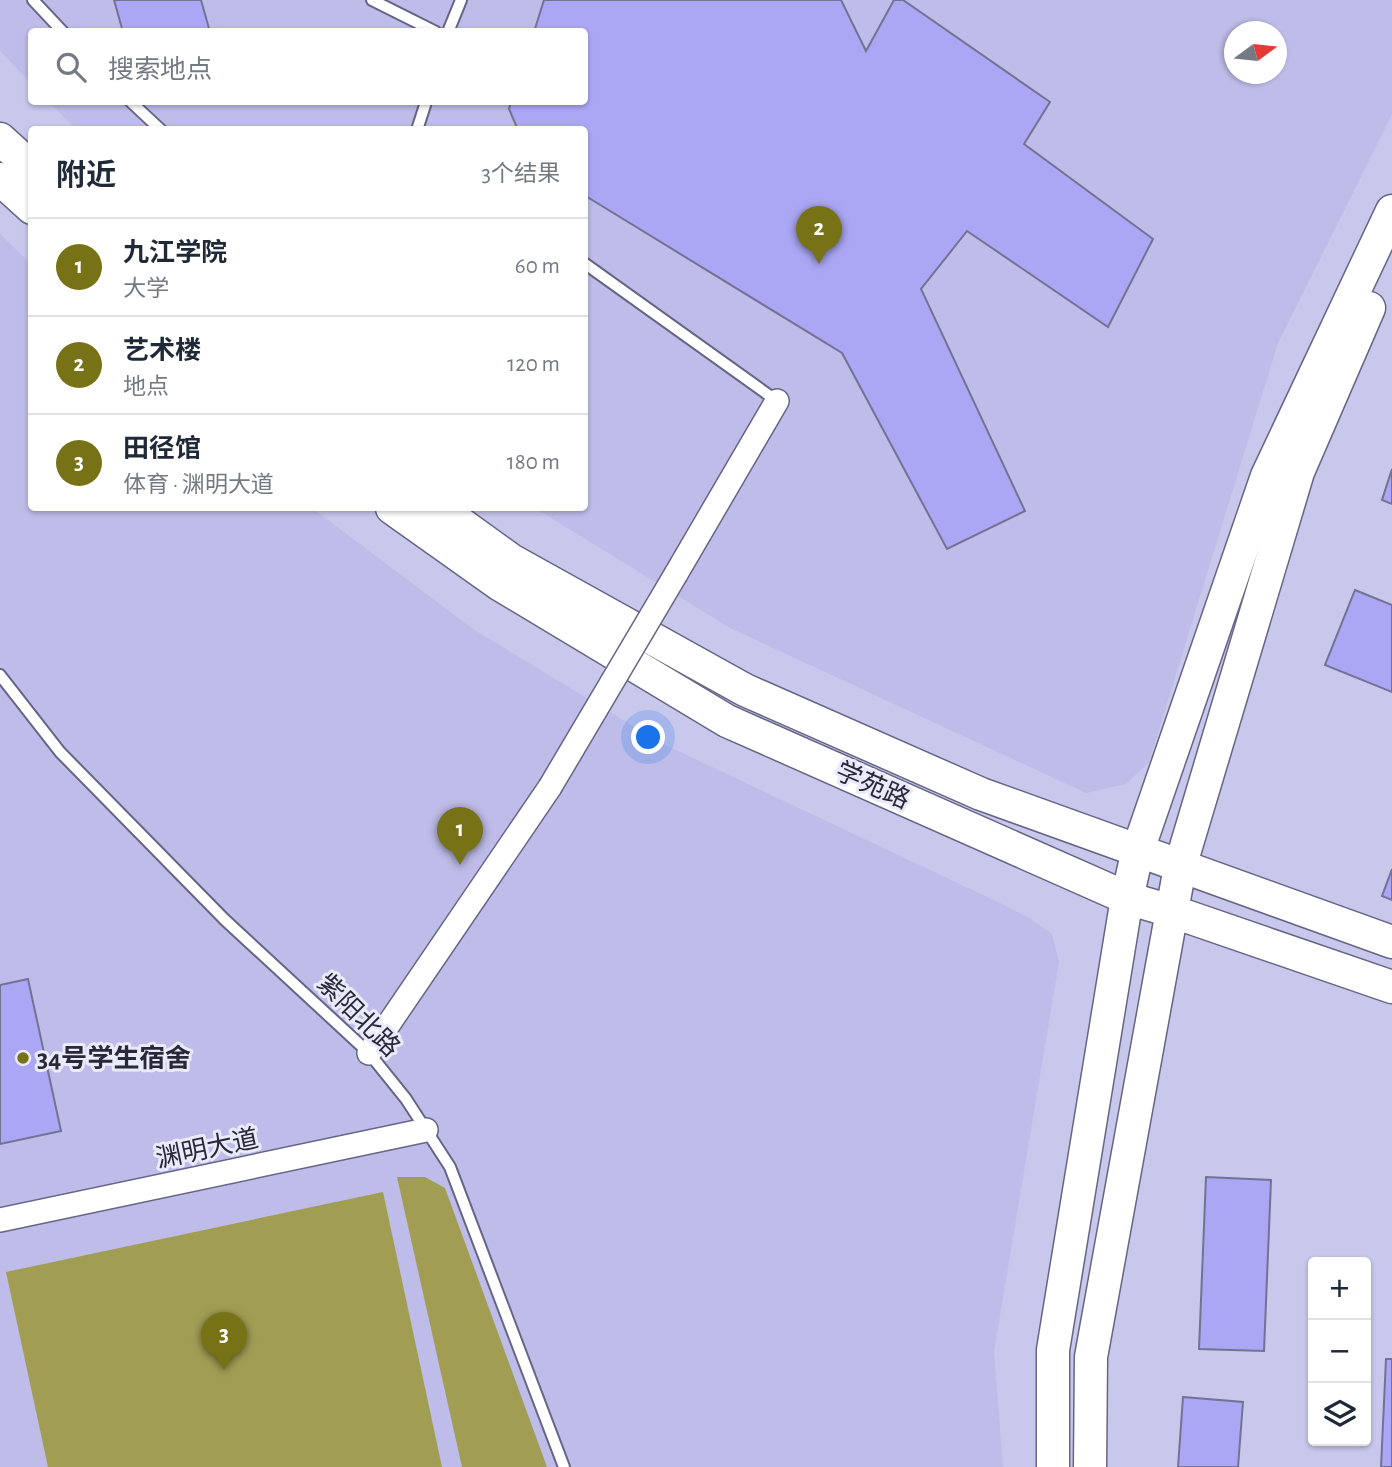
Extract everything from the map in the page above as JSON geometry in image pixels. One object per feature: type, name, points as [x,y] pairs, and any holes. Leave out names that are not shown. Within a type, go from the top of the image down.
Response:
[{"type":"street","points":[[0,139],[28,164]]},
{"type":"street","points":[[0,178],[28,204]]},
{"type":"street","points":[[1053,1467],[1053,1350],[1127,898],[1138,850],[1267,476],[1392,211]]},
{"type":"street","points":[[1090,1467],[1091,1357],[1180,867],[1298,472],[1392,258]]},
{"type":"street","points":[[369,1053],[550,788],[777,401]]},
{"type":"street","name":"学苑路","points":[[396,511],[499,584],[727,721],[1127,898],[1392,987]]},
{"type":"street","name":"学苑路","points":[[443,511],[511,560],[745,690],[981,794],[1392,942]]},
{"type":"street","name":"渊明大道","points":[[0,1220],[426,1130]]},
{"type":"lane","points":[[33,0],[59,28]]},
{"type":"lane","points":[[372,0],[428,28]]},
{"type":"lane","points":[[450,28],[461,0]]},
{"type":"lane","points":[[134,105],[157,126]]},
{"type":"lane","points":[[417,126],[425,105]]},
{"type":"lane","points":[[588,266],[777,401]]},
{"type":"lane","name":"紫阳北路","points":[[0,676],[61,752],[225,920],[369,1053],[406,1099],[450,1167],[564,1467]]},
{"type":"shaded area","points":[[0,0],[1392,0],[1392,114],[1278,343],[1149,762],[1126,784],[1086,793],[730,628],[540,511],[588,511],[588,126],[73,126],[52,105],[588,105],[588,28],[28,28],[28,80],[0,51]]},
{"type":"shaded area","points":[[0,234],[28,261],[28,511],[316,511],[473,629],[659,742],[1031,919],[1052,934],[1059,962],[994,1351],[1003,1467],[0,1467]]},
{"type":"shaded area","points":[[397,1177],[425,1177],[445,1188],[547,1467],[462,1467]]},
{"type":"shaded area","points":[[383,1192],[442,1467],[48,1467],[6,1272]]},
{"type":"building","points":[[114,0],[201,0],[209,28],[122,28]]},
{"type":"building","points":[[544,0],[841,0],[866,51],[894,0],[903,0],[1050,102],[1024,144],[1153,239],[1108,327],[967,231],[921,289],[1025,511],[947,549],[842,353],[588,197],[588,126],[516,126],[509,109],[510,105],[588,105],[588,28],[535,28]]},
{"type":"building","points":[[1392,469],[1392,504],[1382,500]]},
{"type":"building","points":[[1355,590],[1392,605],[1392,692],[1325,665]]},
{"type":"building","points":[[1392,869],[1392,900],[1382,896]]},
{"type":"building","name":"34号学生宿舍","points":[[28,979],[61,1131],[0,1144],[0,985]]},
{"type":"building","points":[[1206,1177],[1271,1180],[1264,1351],[1199,1349]]},
{"type":"building","points":[[1386,1359],[1392,1359],[1392,1467],[1381,1467]]},
{"type":"building","points":[[1183,1397],[1243,1402],[1238,1467],[1178,1467]]},
{"type":"place","name":"艺术楼","points":[[819,264]]},
{"type":"place","name":"九江学院","points":[[460,865]]},
{"type":"place","name":"34号学生宿舍","points":[[23,1058]]},
{"type":"place","name":"田径馆","points":[[224,1370]]}]
